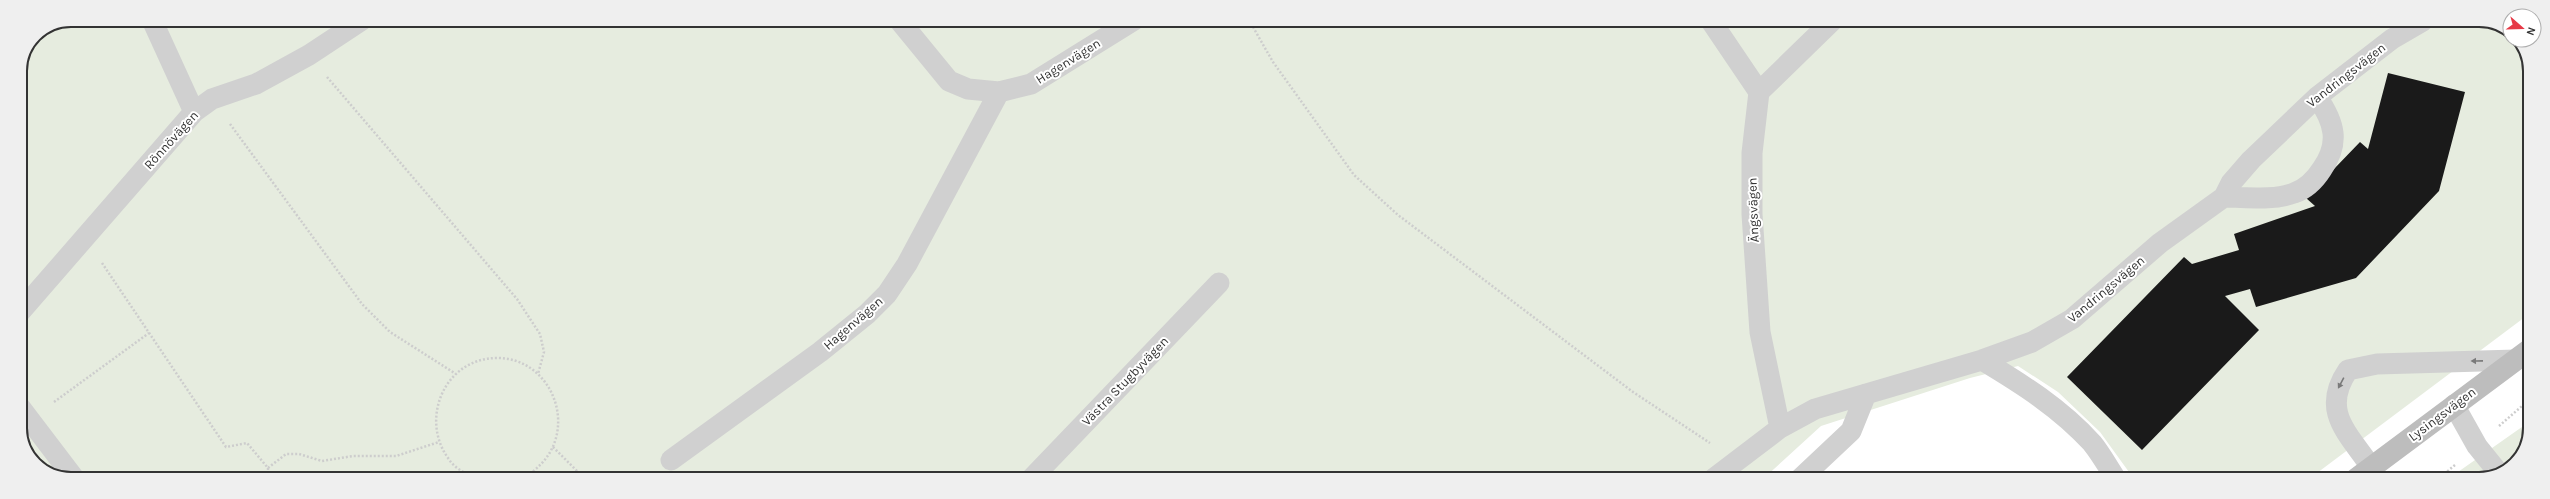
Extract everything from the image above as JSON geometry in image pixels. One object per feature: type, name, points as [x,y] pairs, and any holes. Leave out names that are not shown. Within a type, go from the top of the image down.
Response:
[{"type":"street","name":"Lysingsvägen","points":[[2364,472],[2522,355]]},
{"type":"lane","points":[[155,27],[194,112]]},
{"type":"lane","name":"Rönnövägen","points":[[27,304],[194,112],[212,99],[256,84],[309,55],[351,27]]},
{"type":"lane","name":"Hagenvägen","points":[[905,27],[949,81],[968,89],[999,92],[1031,84],[1123,27]]},
{"type":"lane","points":[[1715,27],[1759,92],[1826,27]]},
{"type":"lane","name":"Vandringsvägen","points":[[1723,472],[1780,428],[1815,410],[1982,360],[2032,342],[2072,319],[2160,243],[2224,197],[2231,183],[2251,160],[2317,97],[2392,40],[2413,27]]},
{"type":"lane","name":"Hagenvägen","points":[[671,460],[820,352],[867,314],[887,294],[907,264],[999,92]]},
{"type":"lane","name":"Ängsvägen","points":[[1759,92],[1752,154],[1752,214],[1760,332],[1780,428]]},
{"type":"lane","points":[[2224,197],[2271,197],[2294,193],[2308,186],[2331,156],[2334,138],[2329,114],[2317,97]]},
{"type":"lane","name":"Västra Stugbyvägen","points":[[1038,472],[1219,283]]},
{"type":"lane","points":[[2363,472],[2336,414],[2335,398],[2338,384],[2348,370],[2377,364],[2522,355]]},
{"type":"lane","points":[[1982,360],[2031,390],[2065,415],[2093,444],[2111,472]]},
{"type":"lane","points":[[1807,472],[1851,431],[1866,394]]},
{"type":"lane","points":[[2454,405],[2477,446],[2496,469]]},
{"type":"lane","points":[[27,417],[69,472]]},
{"type":"path","points":[[1252,27],[1273,62],[1354,175],[1392,210],[1633,392],[1738,462]]},
{"type":"path","points":[[309,55],[517,299],[540,334],[544,352],[538,374]]},
{"type":"path","points":[[212,99],[362,304],[390,332],[456,374]]},
{"type":"path","points":[[85,238],[226,447],[247,443],[268,468],[268,472]]},
{"type":"path","points":[[27,413],[149,333]]},
{"type":"path","points":[[462,472],[448,459],[439,442],[435,422],[437,403],[446,385],[456,374],[477,362],[496,358],[515,361],[538,374],[554,394],[558,409],[559,425],[553,447],[549,455],[538,468],[531,472]]},
{"type":"path","points":[[268,468],[286,454],[299,454],[322,461],[353,456],[396,456],[439,442]]},
{"type":"path","points":[[553,447],[578,472]]},
{"type":"shaded area","points":[[72,27],[2478,27],[2496,30],[2502,34],[2502,48],[2517,48],[2520,54],[2523,69],[2523,318],[2318,472],[2129,472],[2100,432],[2058,392],[2018,366],[1970,378],[1821,426],[1771,472],[63,471],[49,466],[38,457],[30,445],[27,430],[28,63],[30,54],[34,47],[47,34],[54,30]]},
{"type":"shaded area","points":[[2523,426],[2520,445],[2514,455],[2501,466],[2487,471],[2458,472]]},
{"type":"building","points":[[2388,73],[2465,92],[2439,191],[2356,278],[2256,307],[2250,289],[2225,296],[2259,330],[2142,450],[2067,377],[2184,257],[2192,264],[2239,250],[2234,234],[2315,206],[2306,198],[2360,142],[2368,149]]}]
